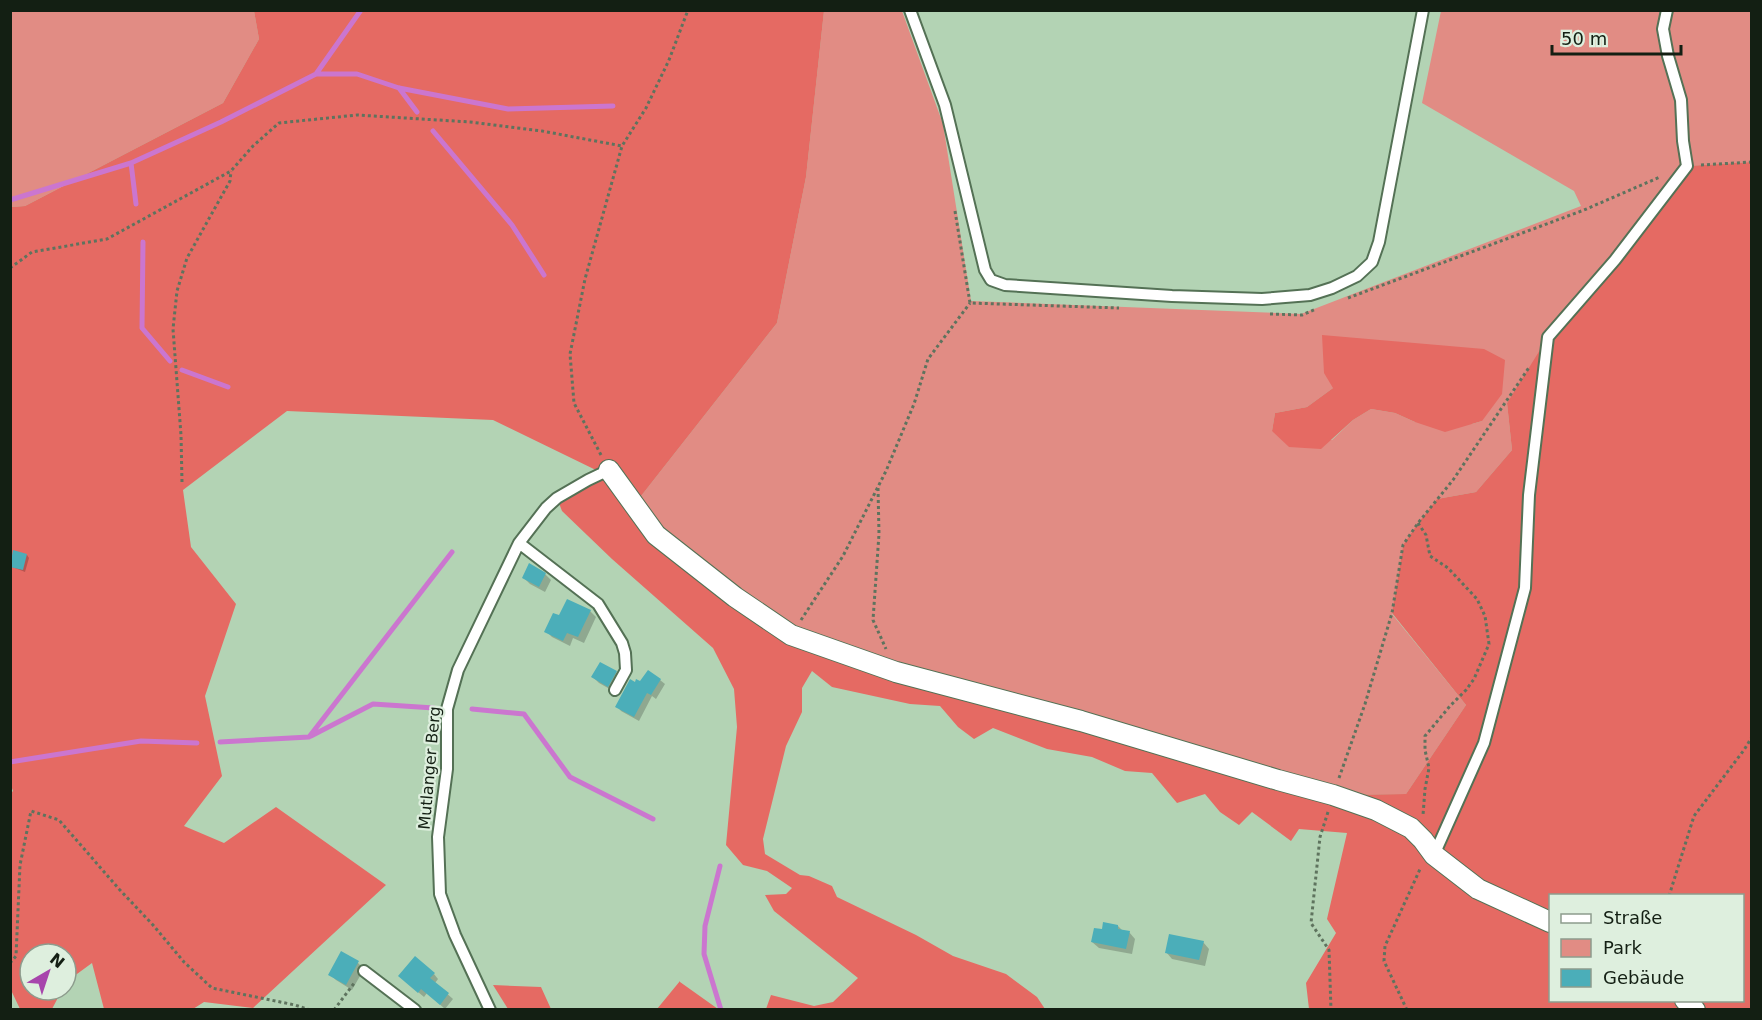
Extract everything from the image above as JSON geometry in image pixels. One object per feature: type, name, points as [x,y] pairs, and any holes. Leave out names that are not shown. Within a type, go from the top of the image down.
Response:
[{"type":"street","points":[[609,470],[656,535],[735,597],[791,634],[896,672],[1081,721],[1333,795],[1376,810],[1411,828],[1429,848],[1478,889],[1549,921]]},
{"type":"lane","points":[[910,10],[945,105],[980,254],[991,280],[1005,285],[1172,296],[1262,299],[1310,295],[1332,288],[1357,276],[1372,262],[1378,242],[1423,10]]},
{"type":"lane","points":[[1429,848],[1484,743],[1525,588],[1529,495],[1548,337],[1615,260],[1687,166],[1681,100],[1668,57],[1663,29],[1667,10]]},
{"type":"lane","name":"Mutlanger Berg","points":[[490,1010],[455,934],[440,894],[438,837],[447,769],[447,709],[458,670],[519,543],[546,508],[557,498],[609,470]]},
{"type":"lane","points":[[519,543],[598,604],[622,643],[625,653],[626,670],[615,690]]},
{"type":"lane","points":[[364,971],[415,1010]]},
{"type":"path","points":[[609,470],[574,403],[570,354],[585,279],[622,146],[646,108],[669,60],[688,10]]},
{"type":"path","points":[[10,268],[32,252],[107,239],[231,171],[253,146],[279,123],[357,115],[470,122],[542,131],[622,146]]},
{"type":"path","points":[[1345,298],[1584,210],[1687,166],[1752,162]]},
{"type":"path","points":[[182,482],[181,435],[172,329],[177,291],[187,258],[230,182],[231,171]]},
{"type":"path","points":[[791,634],[843,556],[878,486],[914,404],[928,359],[970,303],[954,208]]},
{"type":"path","points":[[970,303],[1124,308]]},
{"type":"path","points":[[1266,314],[1302,315],[1323,307]]},
{"type":"path","points":[[1331,1010],[1329,950],[1311,923],[1320,837],[1365,704],[1392,614],[1403,546],[1418,523],[1453,480],[1532,364]]},
{"type":"path","points":[[878,486],[879,534],[873,620],[896,672]]},
{"type":"path","points":[[1407,1010],[1384,961],[1385,946],[1429,848],[1425,789],[1429,768],[1425,736],[1474,679],[1488,644],[1485,616],[1476,598],[1448,568],[1430,556],[1426,535],[1418,523]]},
{"type":"path","points":[[1669,894],[1694,816],[1752,737]]},
{"type":"path","points":[[10,963],[16,956],[20,865],[31,811],[59,820],[184,962],[212,988],[310,1010]]},
{"type":"path","points":[[334,1010],[364,971]]},
{"type":"green space","points":[[11,11],[254,11],[259,39],[223,103],[25,206],[11,207]]},
{"type":"green space","points":[[824,11],[902,11],[943,124],[971,301],[1301,314],[1581,206],[1574,191],[1422,103],[1441,11],[1751,11],[1751,162],[1687,166],[1507,403],[1512,450],[1476,492],[1437,499],[1403,545],[1392,614],[1466,705],[1406,794],[1333,795],[791,635],[634,505],[777,323],[806,177]],"holes":[[[1333,388],[1482,421],[1472,424],[1415,422],[1395,413],[1371,409],[1353,420],[1332,440],[1272,431],[1275,413],[1307,407]]]},
{"type":"shaded area","points":[[254,11],[824,11],[806,177],[777,323],[634,505],[791,635],[1333,795],[1406,794],[1466,705],[1392,613],[1403,545],[1437,499],[1476,492],[1512,450],[1507,403],[1548,337],[1687,166],[1751,162],[1751,1009],[1309,1009],[1306,983],[1336,933],[1327,919],[1347,833],[1299,829],[1291,841],[1252,812],[1239,825],[1220,812],[1205,794],[1177,803],[1152,773],[1125,771],[1092,757],[1047,749],[993,728],[974,739],[958,727],[940,706],[910,704],[832,687],[812,671],[802,688],[802,712],[786,746],[763,839],[765,854],[800,875],[809,876],[832,886],[837,897],[916,935],[953,956],[1006,974],[1037,997],[1045,1009],[766,1009],[771,995],[814,1006],[833,1002],[858,978],[774,911],[765,895],[786,894],[792,888],[767,871],[743,865],[726,845],[737,727],[734,689],[713,648],[612,559],[562,511],[557,498],[602,473],[493,420],[287,411],[183,490],[191,547],[236,604],[205,696],[222,776],[184,826],[224,843],[276,807],[386,885],[253,1008],[204,1002],[193,1009],[104,1009],[92,963],[78,973],[78,942],[18,942],[18,1002],[56,1002],[52,1009],[20,1009],[10,988],[10,794],[13,791],[10,783],[11,207],[25,206],[223,103],[259,39]]},
{"type":"shaded area","points":[[1322,335],[1484,349],[1505,360],[1502,394],[1482,421],[1445,432],[1395,413],[1371,409],[1353,420],[1321,449],[1289,447],[1272,431],[1275,413],[1307,407],[1333,388],[1324,373]]},
{"type":"shaded area","points":[[680,982],[718,1009],[657,1009]]},
{"type":"shaded area","points":[[493,985],[541,987],[551,1009],[508,1009]]},
{"type":"building","points":[[13,550],[27,554],[23,570],[10,567]]},
{"type":"building","points":[[529,563],[546,573],[539,587],[522,578]]},
{"type":"building","points":[[567,599],[591,610],[578,637],[567,633],[563,641],[544,632],[553,613],[559,615]]},
{"type":"building","points":[[600,662],[617,671],[608,687],[591,677]]},
{"type":"building","points":[[648,670],[661,679],[651,695],[647,693],[634,717],[615,707],[630,679],[635,682],[636,679],[640,681]]},
{"type":"building","points":[[1103,922],[1118,925],[1118,929],[1130,931],[1126,949],[1091,942],[1094,928],[1102,929]]},
{"type":"building","points":[[1169,934],[1204,941],[1199,960],[1165,953]]},
{"type":"building","points":[[341,951],[359,961],[346,985],[328,975]]},
{"type":"building","points":[[415,956],[435,973],[430,978],[449,993],[440,1005],[421,989],[418,993],[398,976]]},
{"type":"waterway","points":[[316,74],[361,10]]},
{"type":"waterway","points":[[10,200],[131,163],[221,122],[316,74],[357,74],[399,88],[508,109],[613,106]]},
{"type":"waterway","points":[[399,88],[417,112]]},
{"type":"waterway","points":[[433,131],[512,225],[544,275]]},
{"type":"waterway","points":[[131,163],[136,204]]},
{"type":"waterway","points":[[143,242],[142,328],[170,361]]},
{"type":"waterway","points":[[182,370],[228,387]]},
{"type":"waterway","points":[[220,742],[309,737],[452,552]]},
{"type":"waterway","points":[[311,736],[373,704],[434,708]]},
{"type":"waterway","points":[[472,709],[524,714],[570,777],[653,819]]},
{"type":"waterway","points":[[10,762],[141,741],[197,743]]},
{"type":"waterway","points":[[720,866],[705,926],[704,954],[721,1010]]}]
